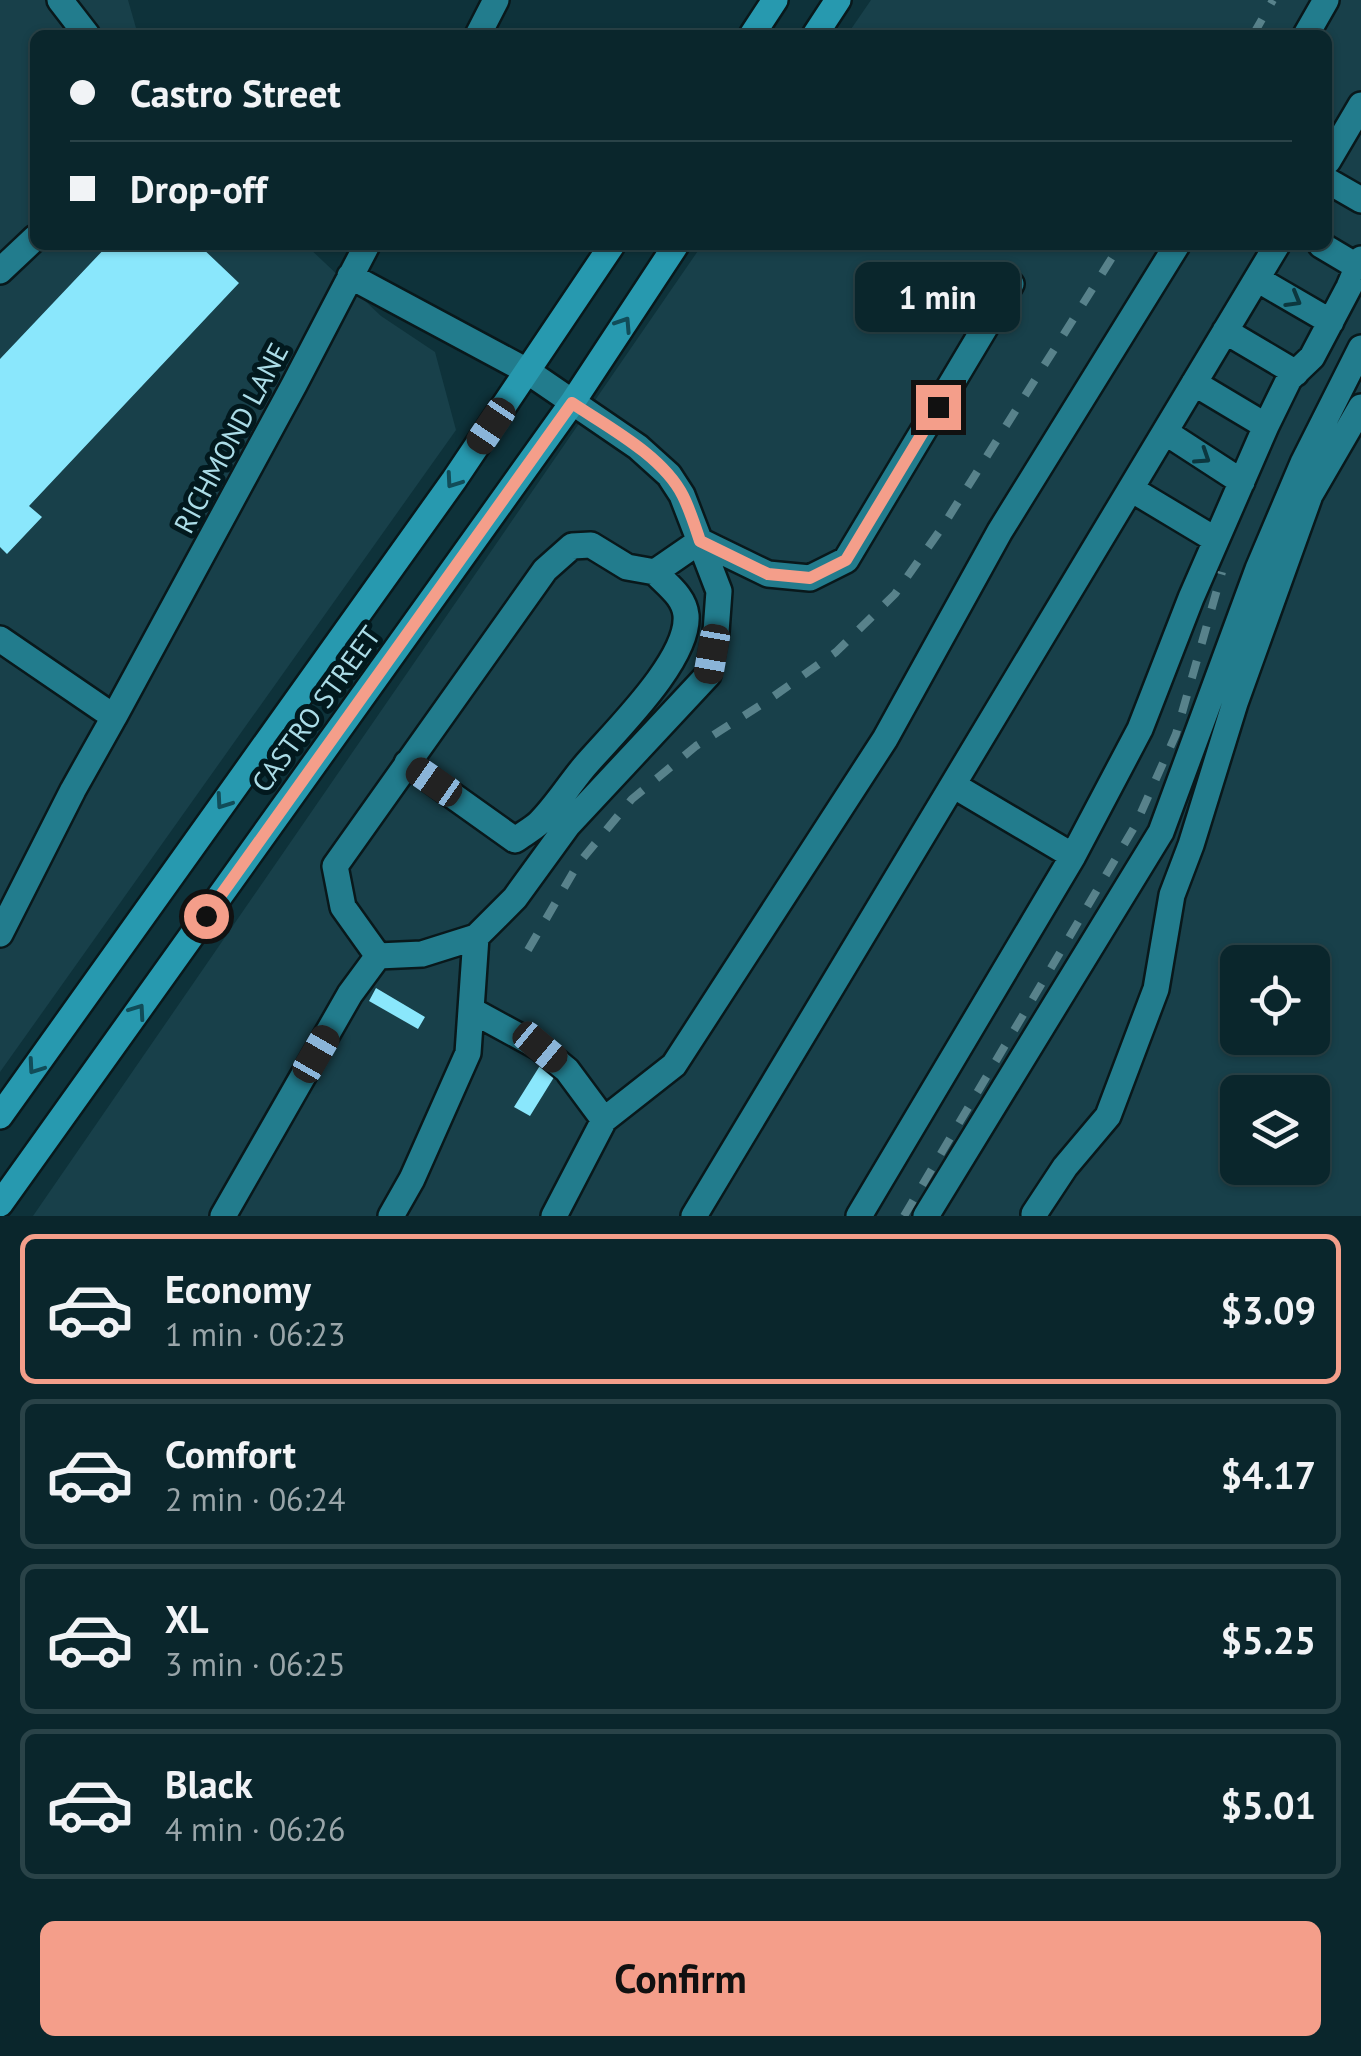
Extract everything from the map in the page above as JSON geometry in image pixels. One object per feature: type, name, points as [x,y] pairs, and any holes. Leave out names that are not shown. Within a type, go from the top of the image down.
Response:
[{"type":"main road","points":[[755,30],[775,0]]},
{"type":"main road","points":[[818,30],[838,0]]},
{"type":"main road","name":"CASTRO STREET","points":[[0,1116],[454,480],[609,250]]},
{"type":"main road","name":"CASTRO STREET","points":[[0,1204],[572,403],[673,250]]},
{"type":"street","points":[[60,0],[83,30]]},
{"type":"street","points":[[481,30],[496,0]]},
{"type":"street","points":[[1309,30],[1326,0]]},
{"type":"street","points":[[1332,155],[1357,120]]},
{"type":"street","points":[[1332,183],[1361,200]]},
{"type":"street","points":[[0,270],[30,243]]},
{"type":"street","name":"RICHMOND LANE","points":[[0,934],[73,790],[364,250]]},
{"type":"street","points":[[554,1216],[604,1120],[674,1065],[885,739],[1000,531],[1174,250]]},
{"type":"street","points":[[694,1216],[1274,250]]},
{"type":"street","points":[[860,1216],[1074,856],[1140,729],[1266,426],[1290,379],[1312,358],[1359,262],[1332,250]]},
{"type":"street","points":[[350,276],[528,371],[638,447],[682,494],[719,591],[708,676],[568,825],[515,898],[476,937],[422,954],[378,956]]},
{"type":"street","points":[[1257,278],[1331,322]]},
{"type":"street","points":[[700,541],[768,574],[810,578],[846,560],[1010,284]]},
{"type":"street","points":[[1225,331],[1296,373]]},
{"type":"street","points":[[926,1216],[1161,832],[1258,568],[1303,464],[1361,348]]},
{"type":"street","points":[[1194,383],[1266,426]]},
{"type":"street","points":[[1034,1214],[1064,1166],[1108,1116],[1156,989],[1172,895],[1192,845],[1235,702],[1310,495],[1361,407]]},
{"type":"street","points":[[1165,432],[1242,482]]},
{"type":"street","points":[[1131,489],[1216,540]]},
{"type":"street","points":[[655,572],[700,541]]},
{"type":"street","points":[[378,956],[344,907],[334,866],[406,763],[546,570],[572,546],[592,545],[626,567],[655,572],[682,600],[686,618],[682,639],[670,663],[632,716],[540,822],[515,840],[406,763]]},
{"type":"street","points":[[0,640],[114,717]]},
{"type":"street","points":[[952,786],[1074,856]]},
{"type":"street","points":[[391,1216],[412,1179],[468,1054],[476,937]]},
{"type":"street","points":[[223,1216],[350,994],[378,956]]},
{"type":"street","points":[[471,1010],[540,1047],[567,1070],[604,1120]]},
{"type":"shaded area","points":[[0,0],[128,0],[137,30],[30,30],[30,250],[311,250],[381,316],[435,352],[456,430],[0,1072]]},
{"type":"shaded area","points":[[871,0],[1361,0],[1361,1216],[33,1216],[699,250],[1332,250],[1332,30],[850,30]]},
{"type":"building","points":[[103,250],[204,250],[239,283],[29,506],[42,517],[7,554],[0,547],[0,359]]},
{"type":"building","points":[[376,988],[425,1017],[418,1029],[369,1001]]},
{"type":"building","points":[[541,1064],[556,1074],[530,1116],[514,1107]]},
{"type":"railway","points":[[1256,30],[1273,0]]},
{"type":"railway","points":[[528,950],[578,864],[632,799],[696,746],[836,652],[895,594],[941,529],[1117,250]]},
{"type":"railway","points":[[904,1216],[1135,826],[1176,734],[1222,572]]},
{"type":"route","points":[[206,916],[572,403],[638,447],[669,476],[682,494],[700,541],[768,574],[810,578],[846,560],[938,407]]}]
